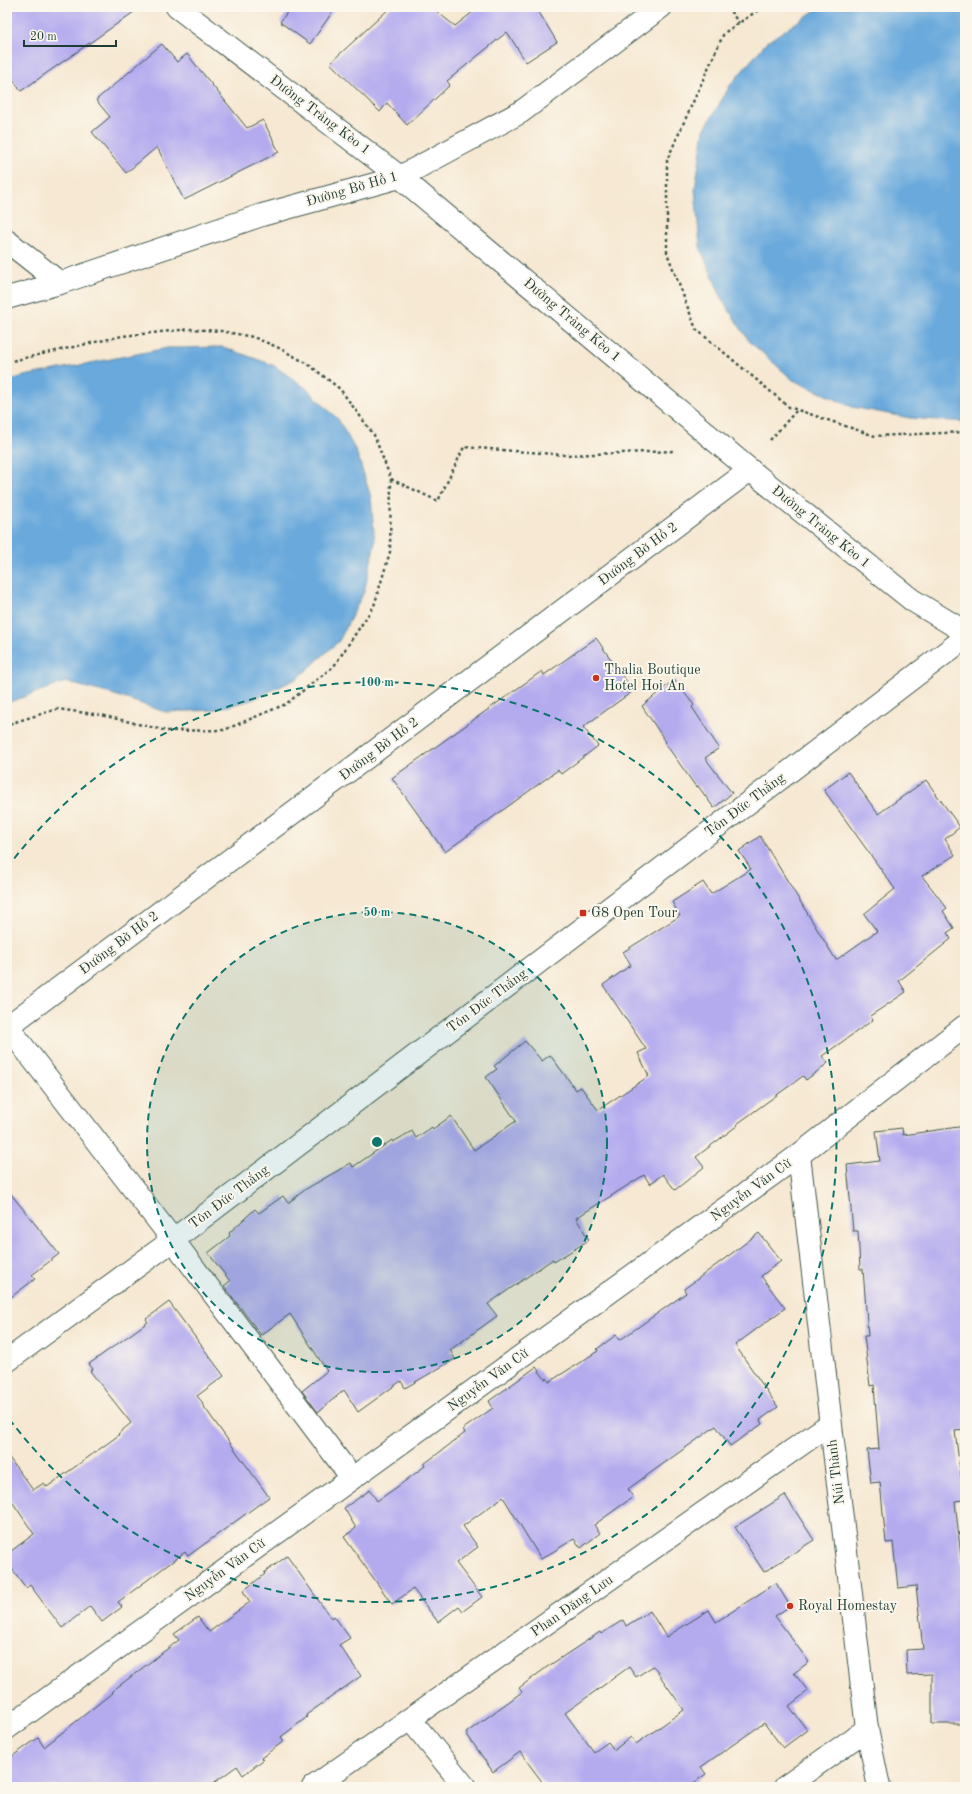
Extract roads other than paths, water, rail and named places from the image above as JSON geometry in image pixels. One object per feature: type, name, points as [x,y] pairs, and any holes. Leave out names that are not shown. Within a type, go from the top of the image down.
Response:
[{"type":"street","name":"Đường Trảng Kèo 1","points":[[177,7],[400,177],[750,470],[912,600],[965,632]]},
{"type":"street","name":"Đường Bờ Hồ 1","points":[[7,298],[60,283],[262,215],[400,177],[522,112],[661,7]]},
{"type":"street","points":[[7,241],[60,283]]},
{"type":"street","name":"Đường Bờ Hồ 2","points":[[7,1027],[750,470]]},
{"type":"street","name":"Tôn Đức Thắng","points":[[7,1361],[173,1240],[965,638]]},
{"type":"street","name":"Nguyễn Văn Cừ","points":[[7,1728],[799,1155],[965,1026]]},
{"type":"street","points":[[7,1027],[173,1240],[352,1478]]},
{"type":"street","name":"Núi Thành","points":[[799,1155],[867,1729],[879,1787]]},
{"type":"street","name":"Phan Đăng Lưu","points":[[313,1787],[830,1424]]},
{"type":"street","points":[[410,1719],[465,1787]]},
{"type":"street","points":[[784,1787],[867,1729]]},
{"type":"water","points":[[826,7],[965,7],[965,422],[910,418],[852,407],[793,380],[749,341],[723,301],[700,247],[695,189],[704,130],[731,84],[767,42],[814,11]]},
{"type":"water","points":[[223,347],[273,365],[306,388],[338,419],[356,451],[371,497],[375,543],[364,592],[339,641],[298,678],[252,700],[212,710],[165,712],[115,695],[65,682],[10,702],[7,705],[7,381],[24,376],[167,348]]},
{"type":"place","name":"Thalia Boutique Hotel Hoi An","points":[[596,678]]},
{"type":"place","name":"G8 Open Tour","points":[[583,913]]},
{"type":"place","name":"Royal Homestay","points":[[790,1606]]}]
